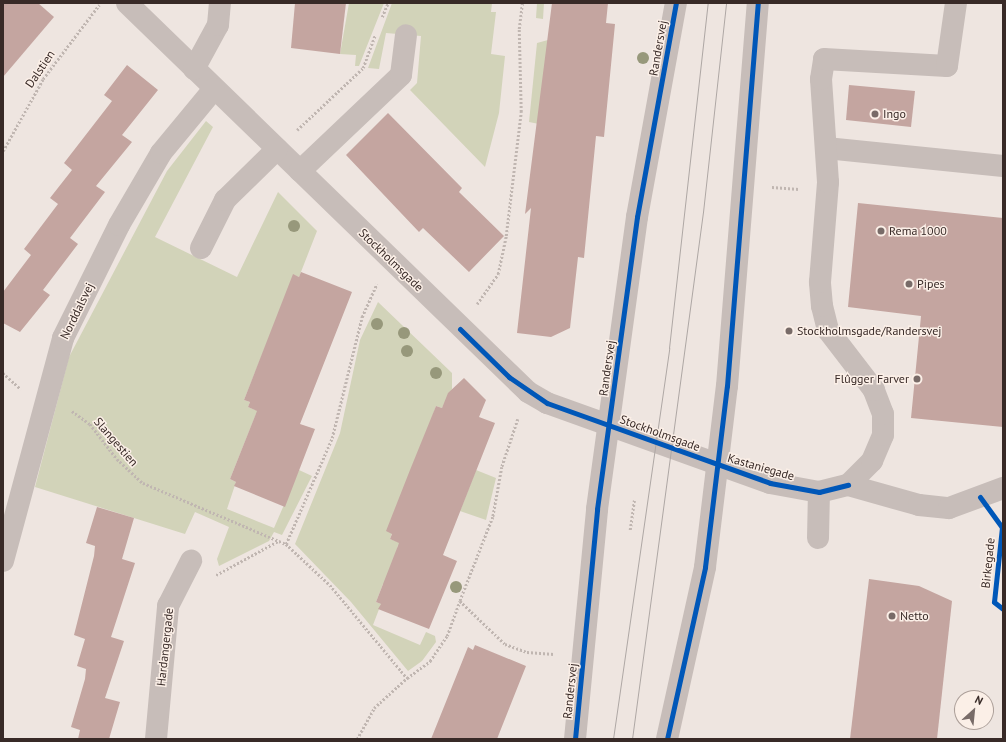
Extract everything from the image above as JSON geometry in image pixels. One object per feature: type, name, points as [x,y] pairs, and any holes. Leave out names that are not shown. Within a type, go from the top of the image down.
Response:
[{"type":"street","name":"Stockholmsgade","points":[[127,3],[460,329],[528,392],[610,425],[716,464]]},
{"type":"street","points":[[194,69],[218,25],[220,3]]},
{"type":"street","name":"Randersvej","points":[[576,739],[610,425],[637,217],[676,3]]},
{"type":"street","points":[[667,739],[705,567],[744,185],[758,3]]},
{"type":"street","points":[[848,485],[872,461],[883,435],[883,414],[874,390],[828,330],[822,306],[827,191],[826,148],[820,79],[824,59],[947,66],[956,3]]},
{"type":"street","points":[[300,171],[401,75],[406,35]]},
{"type":"street","name":"Norddalsvej","points":[[3,561],[43,402],[63,338],[119,225],[161,153],[214,89]]},
{"type":"street","points":[[826,148],[1003,166]]},
{"type":"street","points":[[202,248],[225,200],[277,149]]},
{"type":"street","name":"Kastaniegade","points":[[716,464],[770,483],[819,492],[848,485],[919,505],[949,508],[1003,488]]},
{"type":"street","points":[[818,538],[819,492]]},
{"type":"street","name":"Hardangergade","points":[[156,739],[168,606],[191,561]]},
{"type":"path","points":[[379,25],[388,3]]},
{"type":"path","points":[[460,329],[498,274],[506,236],[521,112],[519,29],[522,3]]},
{"type":"path","points":[[277,149],[363,68],[377,32]]},
{"type":"path","points":[[744,185],[827,191]]},
{"type":"path","points":[[286,544],[332,438],[362,317],[388,258]]},
{"type":"path","points":[[356,739],[374,708],[430,661],[447,636],[493,517],[502,467],[528,392]]},
{"type":"path","points":[[630,530],[634,500]]},
{"type":"path","points":[[177,587],[218,574],[278,540]]},
{"type":"path","points":[[460,601],[505,644],[527,652],[584,655]]},
{"type":"green space","points":[[349,3],[384,3],[359,66],[355,66],[356,55],[340,54]]},
{"type":"green space","points":[[392,3],[492,3],[491,12],[496,12],[491,54],[505,56],[499,113],[485,167],[410,90],[417,83],[421,36],[386,33],[379,69],[368,68]]},
{"type":"green space","points":[[537,3],[544,3],[543,19],[536,18]]},
{"type":"green space","points":[[548,40],[539,124],[529,122],[537,43]]},
{"type":"green space","points":[[206,121],[213,127],[155,237],[237,277],[278,192],[317,231],[299,277],[294,275],[244,400],[250,402],[248,407],[263,413],[256,414],[230,479],[236,482],[227,509],[274,528],[299,470],[312,476],[282,535],[274,532],[269,541],[219,566],[217,559],[229,527],[195,512],[185,534],[35,487],[69,357],[167,171]]},
{"type":"green space","points":[[378,302],[452,373],[452,389],[442,408],[436,406],[390,539],[404,544],[398,545],[388,585],[383,584],[376,602],[381,604],[373,625],[420,645],[426,632],[435,636],[436,642],[422,661],[408,671],[351,602],[295,544],[340,433],[360,340]]},
{"type":"green space","points":[[476,470],[496,478],[486,520],[460,511]]},
{"type":"building","points":[[3,3],[38,3],[54,17],[3,77]]},
{"type":"building","points":[[295,3],[346,3],[340,54],[291,48]]},
{"type":"building","points":[[552,3],[608,3],[606,23],[615,24],[604,137],[596,136],[584,258],[578,257],[570,328],[551,337],[517,333],[531,208],[525,214]]},
{"type":"building","points":[[127,65],[158,90],[122,135],[132,142],[96,186],[105,192],[70,238],[78,244],[43,290],[50,295],[20,332],[3,323],[3,292],[31,255],[24,249],[58,204],[50,198],[72,170],[64,163],[112,101],[104,95]]},
{"type":"building","points":[[849,85],[915,91],[911,127],[846,120]]},
{"type":"building","points":[[388,113],[462,188],[459,192],[504,236],[469,272],[423,228],[419,232],[346,155]]},
{"type":"building","points":[[858,203],[1003,218],[1003,427],[911,418],[921,316],[848,307]]},
{"type":"building","points":[[301,272],[352,292],[300,424],[315,429],[285,507],[234,486],[236,482],[230,479],[257,411],[248,407],[250,402],[244,400],[293,274],[299,277]]},
{"type":"building","points":[[464,378],[486,400],[479,417],[495,423],[443,555],[457,561],[429,629],[378,609],[381,604],[376,602],[399,543],[390,539],[392,534],[386,531],[436,406],[442,408],[448,393]]},
{"type":"building","points":[[97,507],[134,518],[122,559],[135,563],[111,637],[124,641],[105,698],[120,702],[109,739],[78,739],[80,730],[71,727],[85,679],[86,669],[77,666],[85,639],[74,635],[94,556],[95,546],[86,543]]},
{"type":"building","points":[[869,579],[919,586],[952,601],[937,739],[850,739]]},
{"type":"building","points":[[475,645],[526,666],[497,739],[431,739],[468,647],[473,650]]},
{"type":"tram line","points":[[613,739],[669,348],[708,3]]},
{"type":"tram line","points":[[632,739],[703,212],[726,3]]},
{"type":"cycle path","points":[[575,739],[597,509],[637,217],[676,3]]},
{"type":"cycle path","points":[[667,739],[705,567],[727,386],[758,3]]},
{"type":"cycle path","points":[[460,329],[509,377],[547,403],[770,483],[819,492],[848,485]]},
{"type":"cycle path","name":"Birkegade","points":[[980,497],[1002,527],[994,602],[1003,609]]},
{"type":"place","name":"Ingo","points":[[875,114]]},
{"type":"place","name":"Rema 1000","points":[[881,231]]},
{"type":"place","name":"Pipes","points":[[909,284]]},
{"type":"place","name":"Stockholmsgade/Randersvej","points":[[789,331]]},
{"type":"place","name":"Flûgger Farver","points":[[917,379]]},
{"type":"place","name":"Netto","points":[[892,616]]}]
